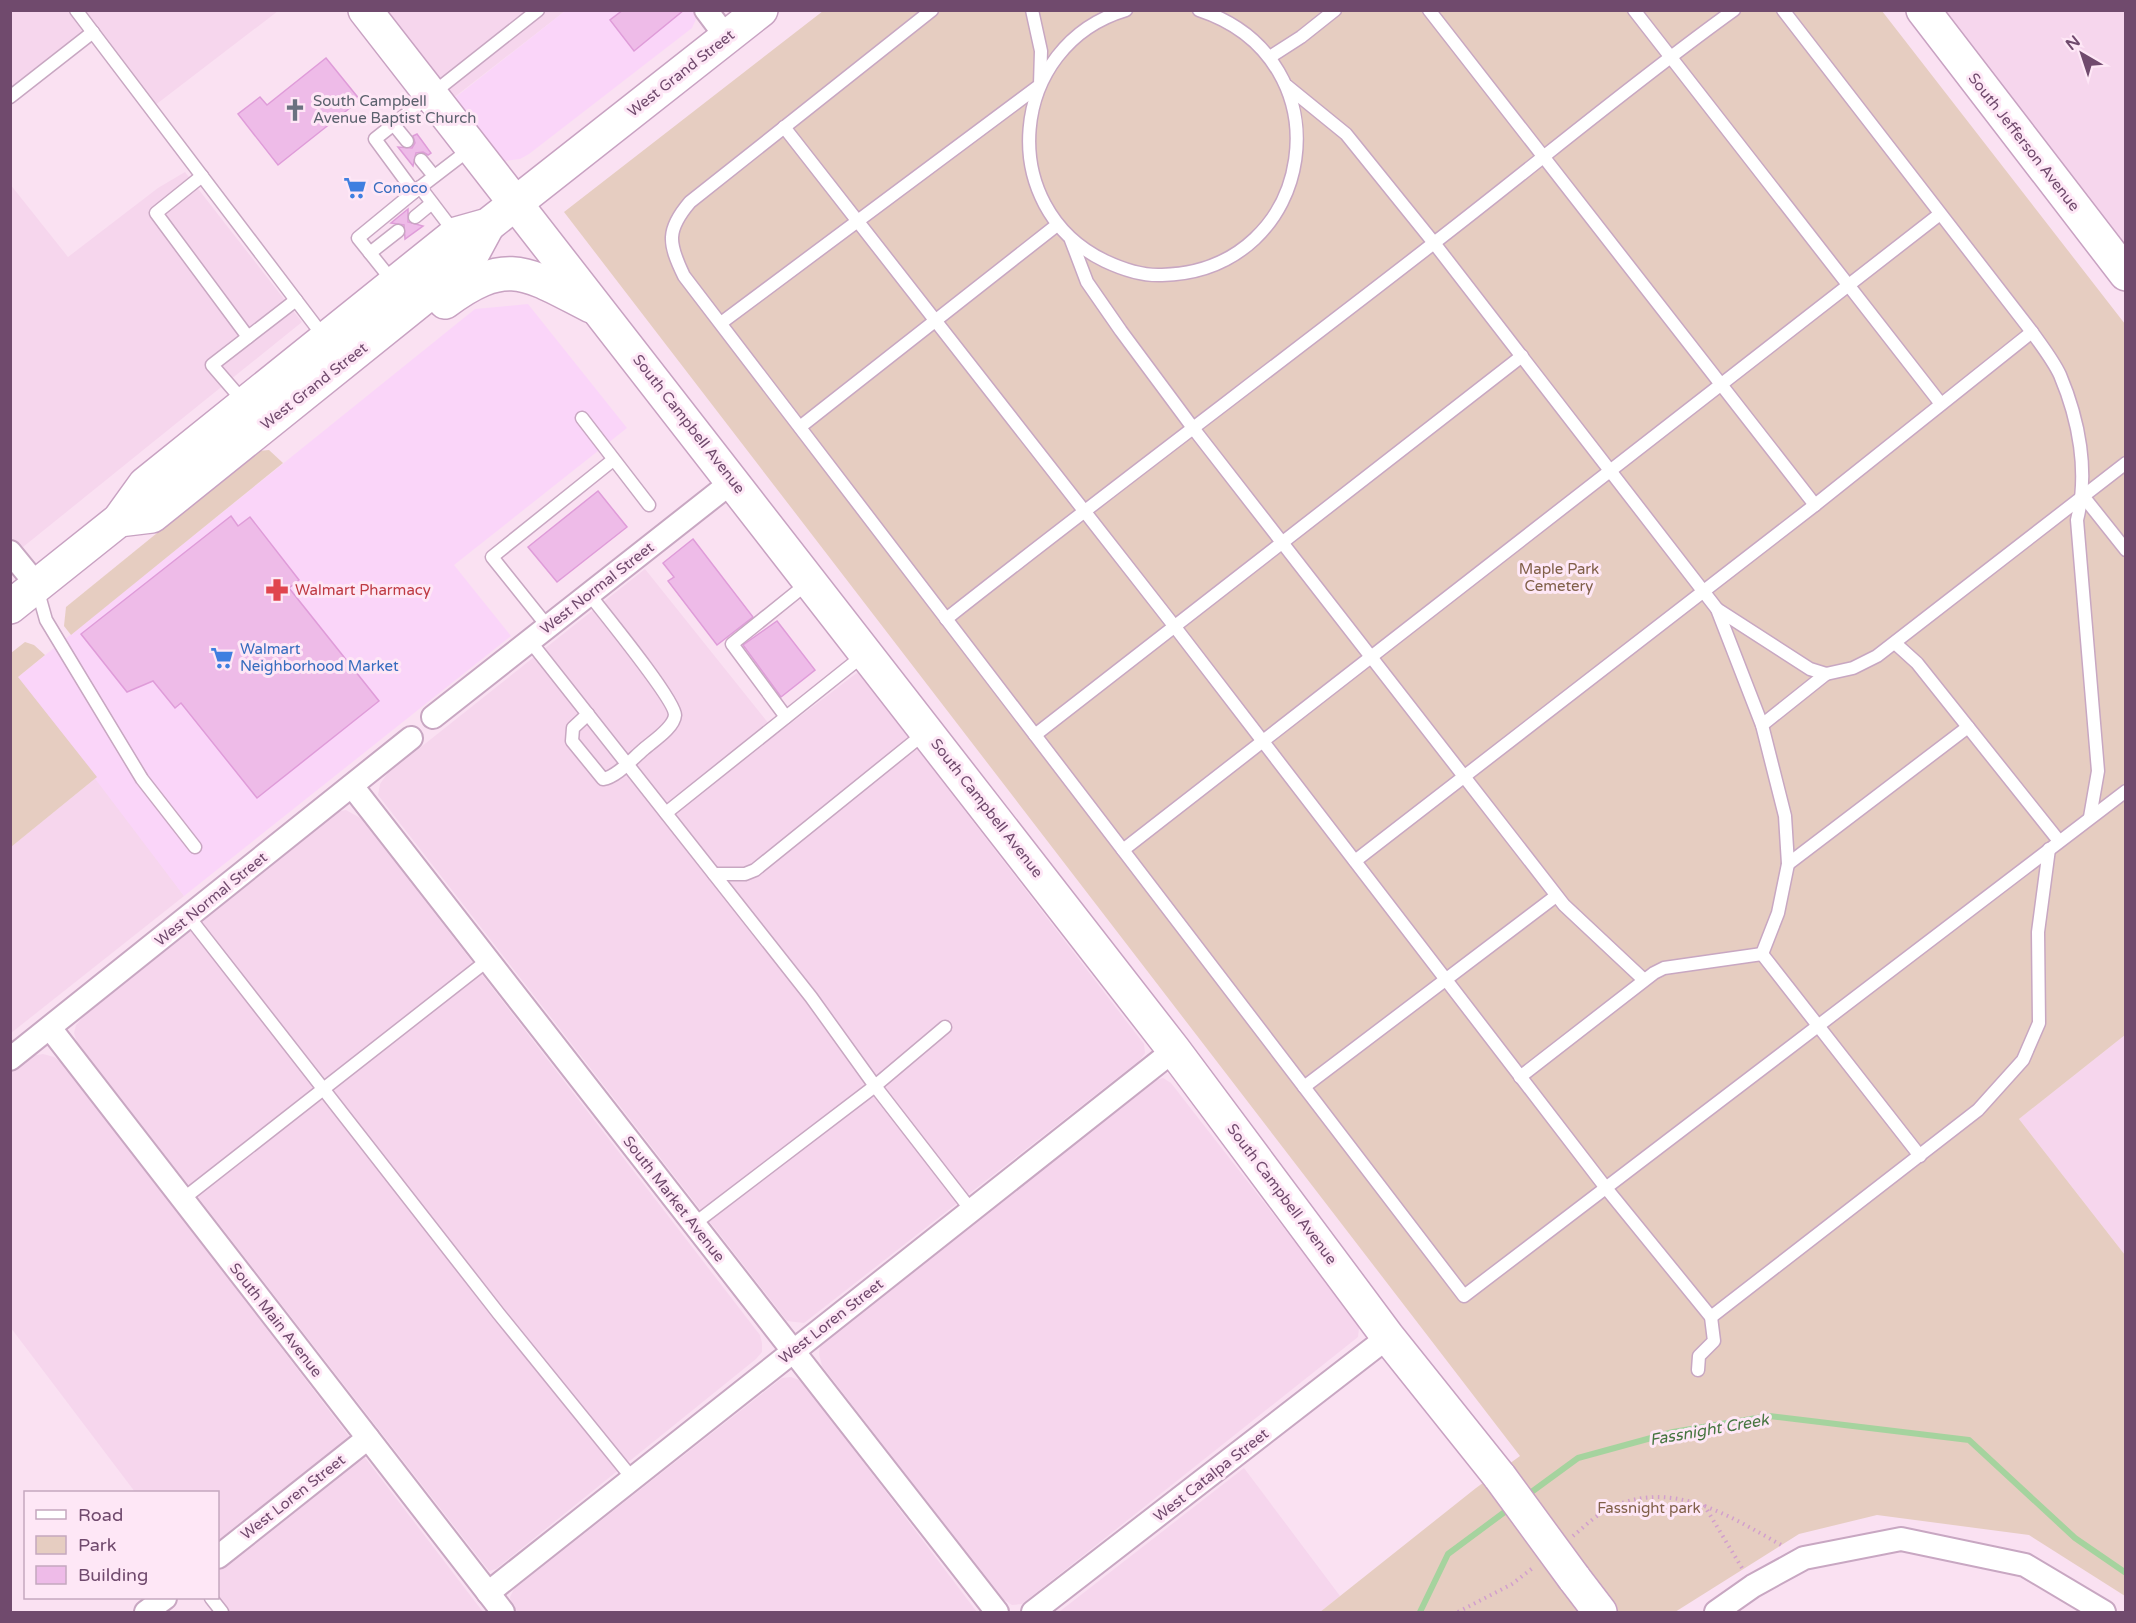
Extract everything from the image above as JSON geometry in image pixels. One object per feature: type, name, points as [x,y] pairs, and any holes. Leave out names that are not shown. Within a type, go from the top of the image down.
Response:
[{"type":"main road","name":"South Campbell Avenue","points":[[365,10],[1174,1050],[1388,1337],[1500,1477],[1600,1612]]},
{"type":"main road","name":"West Grand Street","points":[[10,607],[119,520],[145,484],[456,234],[488,225],[762,10]]},
{"type":"main road","name":"South Jefferson Avenue","points":[[1923,10],[2126,274]]},
{"type":"main road","name":"West Grand Street","points":[[119,520],[152,516],[371,341],[468,262],[488,225]]},
{"type":"main road","points":[[371,341],[401,336],[470,284],[502,272],[535,278],[599,310]]},
{"type":"street","points":[[706,10],[726,38]]},
{"type":"street","name":"West Normal Street","points":[[433,717],[733,482]]},
{"type":"street","points":[[10,552],[37,585]]},
{"type":"street","name":"West Normal Street","points":[[10,1059],[411,738]]},
{"type":"street","name":"South Market Avenue","points":[[352,786],[997,1612]]},
{"type":"street","name":"South Main Avenue","points":[[50,1028],[503,1612]]},
{"type":"street","name":"West Loren Street","points":[[488,1593],[1174,1050]]},
{"type":"street","name":"West Catalpa Street","points":[[1033,1612],[1388,1337]]},
{"type":"street","name":"West Loren Street","points":[[219,1556],[368,1438]]},
{"type":"street","points":[[1716,1612],[1753,1586],[1804,1558],[1901,1539],[2025,1566],[2104,1612]]},
{"type":"street","points":[[146,1612],[164,1599]]},
{"type":"lane","points":[[76,10],[326,339]]},
{"type":"lane","points":[[456,234],[432,203],[417,190],[375,139],[538,10]]},
{"type":"lane","points":[[932,10],[690,202],[673,225],[671,248],[675,258],[684,276],[1464,1296],[2126,791]]},
{"type":"lane","points":[[1032,10],[1041,51],[1040,85]]},
{"type":"lane","points":[[1125,11],[1086,30],[1054,60],[1040,85],[1030,120],[1029,158],[1039,193],[1057,225],[1071,240],[1087,253],[1122,269],[1160,276],[1199,271],[1234,255],[1264,231],[1285,199],[1297,162],[1298,123],[1287,86],[1270,57],[1248,34],[1220,17],[1199,10]]},
{"type":"lane","points":[[1270,57],[1301,38],[1335,10]]},
{"type":"lane","points":[[1430,10],[1720,386],[1815,504]]},
{"type":"lane","points":[[1634,10],[1941,404]]},
{"type":"lane","points":[[946,619],[1084,510],[1434,243],[1670,57],[1734,10]]},
{"type":"lane","points":[[1783,10],[2032,332],[2059,373],[2079,435],[2083,496],[2077,520],[2098,771],[2090,817]]},
{"type":"lane","points":[[10,97],[93,32]]},
{"type":"lane","points":[[721,323],[1040,85]]},
{"type":"lane","points":[[1287,86],[1346,134],[1434,243],[1717,609],[1762,725],[1785,816],[1788,864],[1778,913],[1762,954]]},
{"type":"lane","points":[[394,125],[406,141]]},
{"type":"lane","points":[[784,127],[1175,627],[1606,1188],[1711,1317],[1714,1341],[1699,1356],[1698,1370]]},
{"type":"lane","points":[[395,284],[358,238],[471,147]]},
{"type":"lane","points":[[421,160],[434,176]]},
{"type":"lane","points":[[202,177],[156,213],[248,337]]},
{"type":"lane","points":[[415,217],[432,203]]},
{"type":"lane","points":[[1123,850],[1940,214]]},
{"type":"lane","points":[[800,427],[1057,225]]},
{"type":"lane","points":[[370,253],[398,231]]},
{"type":"lane","points":[[1071,240],[1088,282],[1121,331],[1193,428],[1556,896],[1596,937],[1643,979]]},
{"type":"lane","points":[[245,403],[212,365],[296,300]]},
{"type":"lane","points":[[1355,861],[1815,504],[2032,332]]},
{"type":"lane","points":[[1035,735],[1522,356]]},
{"type":"lane","points":[[582,417],[649,505]]},
{"type":"lane","points":[[613,460],[492,557],[588,714],[811,997],[875,1086],[971,1210]]},
{"type":"lane","points":[[1762,725],[1826,674],[1853,668],[1896,644],[2126,463]]},
{"type":"lane","points":[[2083,496],[2126,550]]},
{"type":"lane","points":[[786,717],[732,644],[810,581]]},
{"type":"lane","points":[[37,585],[46,620],[142,779],[195,847]]},
{"type":"lane","points":[[588,714],[573,728],[572,741],[599,776],[607,779],[670,725],[675,712],[660,687],[589,594]]},
{"type":"lane","points":[[1717,609],[1810,669],[1826,674]]},
{"type":"lane","points":[[1896,644],[1917,663],[2059,841]]},
{"type":"lane","points":[[666,813],[866,653]]},
{"type":"lane","points":[[1788,864],[1968,727]]},
{"type":"lane","points":[[714,874],[745,874],[755,870],[927,731]]},
{"type":"lane","points":[[1711,1317],[1978,1110],[2023,1060],[2038,1023],[2038,933],[2049,849]]},
{"type":"lane","points":[[1304,1087],[1556,896]]},
{"type":"lane","points":[[189,916],[485,1296],[632,1478]]},
{"type":"lane","points":[[1762,954],[1920,1156]]},
{"type":"lane","points":[[1520,1077],[1643,979],[1665,968],[1762,954]]},
{"type":"lane","points":[[183,1199],[488,960]]},
{"type":"lane","points":[[694,1224],[875,1086],[945,1027]]},
{"type":"lane","points":[[212,1599],[222,1612]]},
{"type":"path","points":[[1565,1542],[1609,1508],[1649,1496],[1686,1499],[1704,1504],[1723,1512],[1804,1558]]},
{"type":"path","points":[[1704,1504],[1753,1586]]},
{"type":"path","points":[[1458,1612],[1512,1584],[1539,1563]]},
{"type":"shaded area","points":[[694,10],[696,19],[692,28],[529,154],[520,159],[505,161],[497,156],[452,100],[565,11]]},
{"type":"shaded area","points":[[11,11],[278,11],[154,106],[90,26],[11,89]]},
{"type":"shaded area","points":[[383,11],[565,11],[452,99]]},
{"type":"shaded area","points":[[1942,11],[2125,11],[2125,250]]},
{"type":"shaded area","points":[[185,172],[302,322],[23,547],[10,537],[10,184],[68,257],[158,188]]},
{"type":"shaded area","points":[[528,304],[627,428],[454,565],[511,636],[184,896],[18,677],[475,309]]},
{"type":"shaded area","points":[[645,569],[777,734],[858,672],[1144,1044],[1145,1053],[1140,1060],[804,1323],[787,1321],[378,795],[380,784],[387,774]]},
{"type":"shaded area","points":[[97,777],[184,896],[11,1033],[11,847]]},
{"type":"shaded area","points":[[346,810],[362,819],[760,1335],[762,1343],[762,1352],[756,1359],[496,1569],[489,1571],[77,1042],[74,1033],[76,1025],[89,1010],[336,812]]},
{"type":"shaded area","points":[[2125,1035],[2125,1255],[2019,1119]]},
{"type":"shaded area","points":[[43,1054],[54,1057],[65,1065],[483,1612],[226,1612],[219,1599],[219,1491],[134,1491],[11,1328],[11,1072],[31,1056]]},
{"type":"shaded area","points":[[1163,1078],[1171,1083],[1353,1317],[1359,1328],[1358,1337],[1022,1604],[1012,1605],[1001,1598],[822,1366],[819,1354],[820,1344],[1153,1081]]},
{"type":"shaded area","points":[[791,1377],[802,1381],[977,1612],[516,1612],[511,1606],[510,1597],[514,1589],[782,1378]]},
{"type":"shaded area","points":[[1244,1468],[1340,1596],[1320,1612],[1059,1612]]},
{"type":"green space","name":"Maple Park Cemetery","points":[[823,11],[1882,11],[2125,324],[2125,1035],[2019,1119],[2125,1255],[2125,1596],[2029,1535],[1877,1515],[1799,1534],[1675,1612],[1320,1612],[1476,1488],[1520,1456],[564,212]]},
{"type":"green space","points":[[269,450],[283,463],[71,635],[64,626],[66,607],[258,451]]},
{"type":"green space","points":[[25,642],[34,645],[45,655],[18,677],[97,777],[11,847],[11,653]]},
{"type":"building","points":[[623,10],[684,10],[634,51],[610,20]]},
{"type":"building","name":"South Campbell Avenue Baptist Church","points":[[326,58],[360,100],[278,165],[238,114],[260,97],[267,105]]},
{"type":"building","points":[[417,134],[431,153],[428,155],[423,152],[416,153],[413,166],[398,147],[412,148],[415,143],[413,136]]},
{"type":"building","points":[[408,209],[408,222],[423,226],[405,239],[404,225],[391,223]]},
{"type":"building","points":[[598,491],[627,527],[557,582],[528,547]]},
{"type":"building","name":"Walmart Neighborhood Market","points":[[231,516],[238,526],[250,517],[299,580],[289,588],[379,701],[257,798],[181,703],[175,708],[153,681],[127,692],[81,634]]},
{"type":"building","points":[[693,539],[753,617],[717,645],[668,581],[674,577],[663,563]]},
{"type":"building","points":[[777,621],[815,670],[781,697],[743,645]]},
{"type":"waterway","name":"Fassnight Creek","points":[[1526,1496],[1578,1458],[1673,1432],[1769,1416],[1969,1440],[2075,1538],[2126,1573]]},
{"type":"waterway","name":"Fassnight Creek","points":[[1420,1612],[1448,1554],[1510,1508]]},
{"type":"place","name":"South Campbell Avenue Baptist Church","points":[[295,110]]},
{"type":"place","name":"Conoco","points":[[355,188]]},
{"type":"place","name":"Walmart Pharmacy","points":[[277,590]]},
{"type":"place","name":"Walmart Neighborhood Market","points":[[222,658]]},
{"type":"park label","name":"Fassnight park","points":[[1649,1508]]}]
